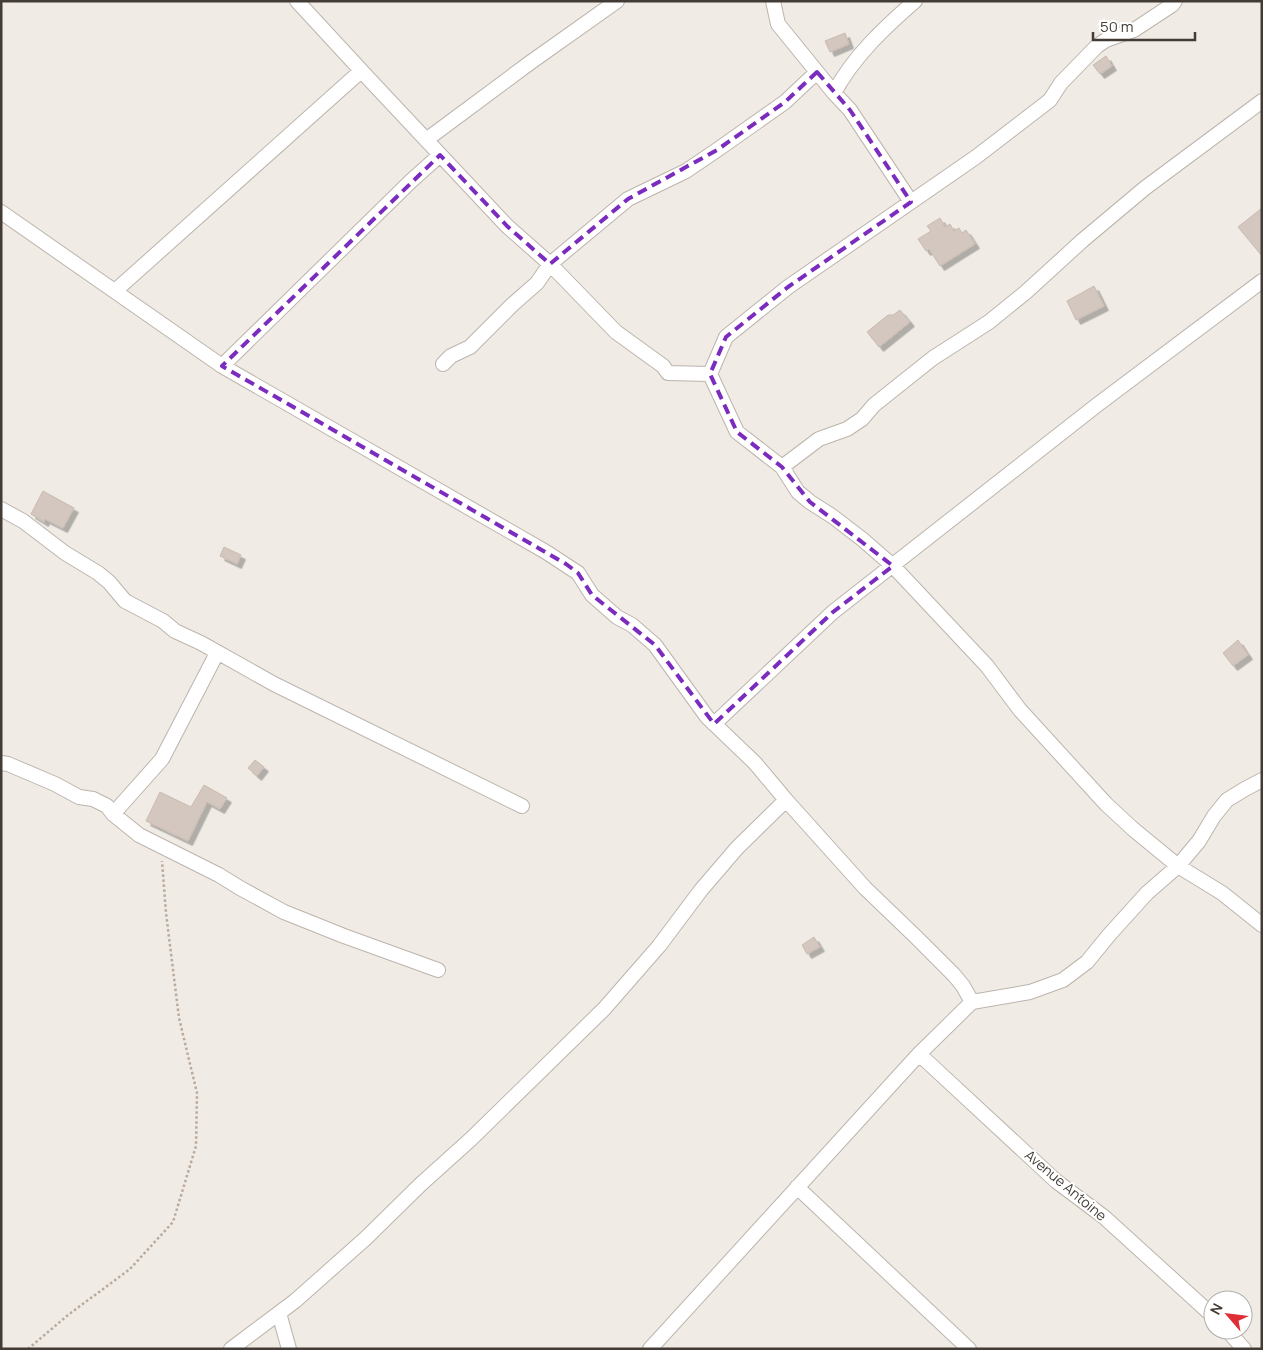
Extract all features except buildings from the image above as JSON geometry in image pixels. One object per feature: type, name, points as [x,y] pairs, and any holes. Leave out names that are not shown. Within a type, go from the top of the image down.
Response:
[{"type":"street","points":[[298,1],[507,226],[550,264],[616,332],[663,366],[668,373],[710,374]]},
{"type":"street","points":[[426,140],[617,1]]},
{"type":"street","points":[[773,1],[778,24],[850,110],[911,202]]},
{"type":"street","points":[[834,93],[843,76],[866,47],[915,1]]},
{"type":"street","points":[[1175,1],[1172,5],[1134,30],[1106,40],[1097,46],[1061,83],[1050,100],[1045,104],[976,157],[788,287],[726,337],[710,374],[737,432],[782,467],[798,492],[862,539],[892,566],[987,666],[1020,710],[1106,804],[1132,829],[1178,866],[1222,893],[1262,925]]},
{"type":"street","points":[[115,291],[361,71]]},
{"type":"street","points":[[443,364],[451,356],[470,347],[537,283],[550,264],[628,199],[686,171],[785,102],[817,72]]},
{"type":"street","points":[[782,467],[819,439],[846,429],[862,419],[874,405],[933,358],[989,322],[1019,298],[1083,240],[1145,188],[1262,101]]},
{"type":"street","points":[[222,366],[440,155]]},
{"type":"street","points":[[1,212],[222,366],[566,564],[578,573],[592,595],[617,617],[632,624],[655,645],[707,717],[755,763],[865,888],[954,975],[972,1002]]},
{"type":"street","points":[[714,724],[833,612],[1096,405],[1262,280]]},
{"type":"street","points":[[1,509],[22,521],[65,553],[98,573],[109,582],[125,601],[163,621],[175,631],[201,643],[274,684],[522,806]]},
{"type":"street","points":[[113,814],[162,759],[217,653]]},
{"type":"street","points":[[1,762],[55,784],[79,797],[93,799],[107,806],[113,814],[139,835],[219,875],[284,912],[438,970]]},
{"type":"street","points":[[650,1349],[919,1054],[972,1002],[1030,992],[1063,980],[1087,962],[1147,893],[1178,866],[1200,841],[1214,816],[1227,800],[1262,780]]},
{"type":"street","points":[[231,1349],[295,1301],[366,1238],[604,1009],[659,946],[737,848],[786,800]]},
{"type":"street","name":"Avenue Antoine","points":[[919,1054],[1056,1181],[1104,1217],[1203,1307]]},
{"type":"street","points":[[798,1187],[969,1349]]},
{"type":"street","points":[[279,1313],[289,1349]]},
{"type":"path","points":[[28,1349],[68,1315],[130,1269],[173,1222],[196,1146],[197,1093],[179,1018],[166,913],[162,860]]},
{"type":"highlighted area","points":[[817,72],[850,110],[911,202],[788,287],[726,337],[710,374],[737,432],[782,467],[810,502],[893,566],[833,612],[714,724],[655,645],[592,595],[578,573],[566,564],[222,366],[440,155],[507,226],[550,264],[628,199],[717,150],[785,102]]}]
